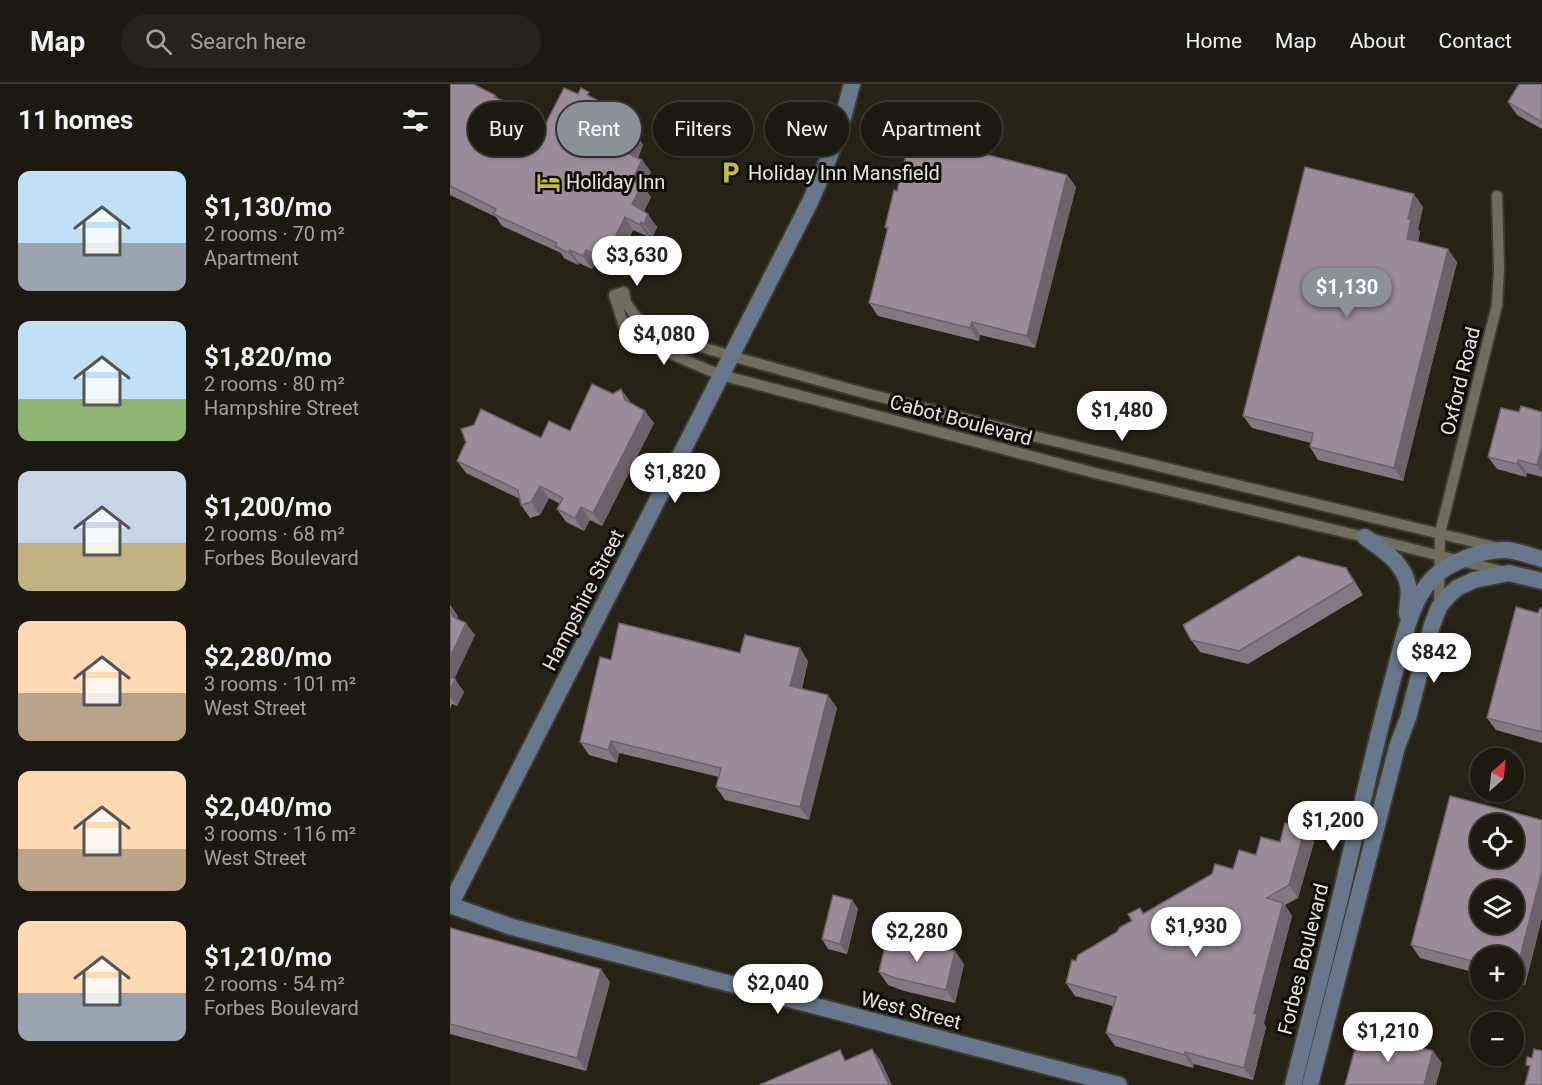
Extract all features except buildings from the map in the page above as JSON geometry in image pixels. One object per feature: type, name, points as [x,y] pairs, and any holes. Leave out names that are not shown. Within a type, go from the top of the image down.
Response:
[{"type":"street","name":"Hampshire Street","points":[[450,905],[828,164],[852,84]]},
{"type":"street","name":"Oxford Road","points":[[1439,572],[1440,533],[1495,315],[1499,273],[1497,196]]},
{"type":"street","points":[[624,292],[630,310],[637,318],[624,326],[614,295],[624,292]]},
{"type":"street","name":"Cabot Boulevard","points":[[637,318],[682,341],[853,390],[1017,432],[1507,550]]},
{"type":"street","name":"Cabot Boulevard","points":[[624,326],[640,338],[694,365],[721,375],[1087,471],[1509,573]]},
{"type":"street","points":[[1365,537],[1391,556],[1405,577],[1408,587],[1407,628]]},
{"type":"street","name":"Forbes Boulevard","points":[[1293,1085],[1379,730],[1417,600],[1430,580],[1450,564],[1479,555],[1507,550],[1542,559]]},
{"type":"street","name":"Forbes Boulevard","points":[[1310,1085],[1397,747],[1408,718],[1439,607],[1439,572]]},
{"type":"street","name":"Forbes Boulevard","points":[[1439,607],[1448,596],[1465,584],[1481,578],[1509,573],[1542,581]]},
{"type":"street","name":"West Street","points":[[450,905],[512,927],[1119,1085]]},
{"type":"place","name":"Holiday Inn Mansfield","points":[[730,173]]},
{"type":"place","name":"Holiday Inn","points":[[548,182]]}]
